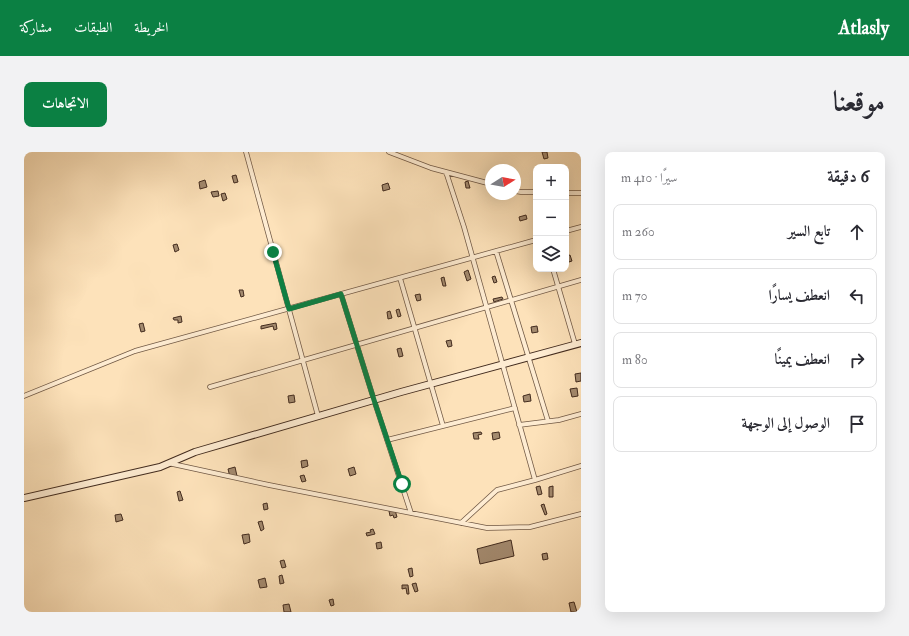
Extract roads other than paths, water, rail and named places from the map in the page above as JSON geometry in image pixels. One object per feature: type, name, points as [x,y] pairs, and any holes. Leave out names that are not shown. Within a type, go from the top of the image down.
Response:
[{"type":"street","points":[[246,152],[318,416]]},
{"type":"street","points":[[389,152],[431,168],[485,182]]},
{"type":"street","points":[[446,172],[464,227],[535,480]]},
{"type":"street","points":[[521,192],[533,192]]},
{"type":"street","points":[[569,193],[581,193]]},
{"type":"street","points":[[569,230],[581,227]]},
{"type":"street","points":[[24,396],[135,352],[533,241]]},
{"type":"street","points":[[496,251],[548,421]]},
{"type":"street","points":[[24,498],[160,467],[195,452],[374,400],[578,344],[554,272]]},
{"type":"street","points":[[400,278],[443,426]]},
{"type":"street","points":[[210,387],[581,280]]},
{"type":"street","points":[[341,294],[411,513]]},
{"type":"street","points":[[387,440],[515,408]]},
{"type":"street","points":[[520,425],[559,420],[581,414]]},
{"type":"street","points":[[168,463],[269,485],[487,528],[530,527],[581,514]]},
{"type":"street","points":[[461,523],[497,490],[581,466]]}]
